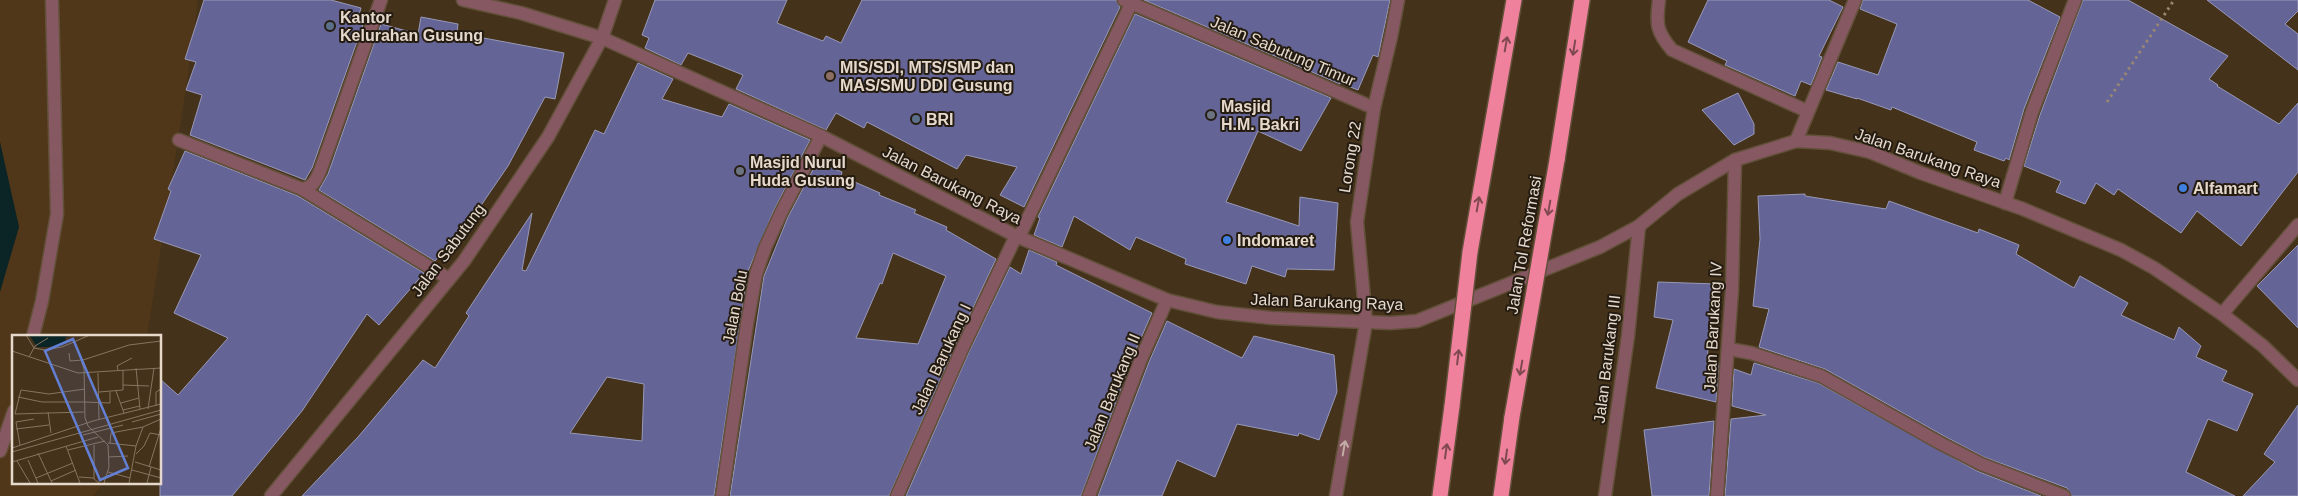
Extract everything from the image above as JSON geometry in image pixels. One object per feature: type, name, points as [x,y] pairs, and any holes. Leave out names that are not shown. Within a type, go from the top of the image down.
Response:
[{"type":"highway","points":[[1440,496],[1470,252],[1514,0]]},
{"type":"highway","name":"Jalan Tol Reformasi","points":[[1501,496],[1512,417],[1557,160],[1582,0]]},
{"type":"street","points":[[33,335],[42,301],[57,214],[52,0]]},
{"type":"street","points":[[302,189],[308,188],[320,171],[381,0]]},
{"type":"street","name":"Jalan Barukang Raya","points":[[463,0],[521,12],[602,38],[821,136],[1017,237],[1167,300],[1217,312],[1272,318],[1366,322],[1417,321],[1600,247],[1639,226],[1678,194],[1735,160],[1796,141],[1830,142],[1870,152],[1921,173],[2005,203],[2121,250],[2154,268],[2222,314],[2263,346],[2298,380]]},
{"type":"street","name":"Jalan Sabutung","points":[[271,496],[464,261],[548,137],[602,38],[615,0]]},
{"type":"street","name":"Lorong 22","points":[[1366,322],[1357,222],[1374,108],[1398,0]]},
{"type":"street","points":[[1659,0],[1656,20],[1658,32],[1672,50],[1807,111]]},
{"type":"street","points":[[1796,141],[1854,0]]},
{"type":"street","points":[[2005,203],[2032,112],[2075,0]]},
{"type":"street","name":"Jalan Sabutung Timur","points":[[1130,1],[1374,108]]},
{"type":"street","name":"Jalan Barukang I","points":[[897,496],[962,349],[1130,1]]},
{"type":"street","name":"Jalan Bolu","points":[[722,496],[756,274],[765,248],[781,213],[821,136]]},
{"type":"street","points":[[179,140],[302,189],[449,279]]},
{"type":"street","name":"Jalan Barukang IV","points":[[1717,496],[1729,349],[1735,160]]},
{"type":"street","points":[[2222,314],[2298,225]]},
{"type":"street","name":"Jalan Barukang III","points":[[1606,496],[1628,336],[1639,226]]},
{"type":"street","name":"Jalan Barukang II","points":[[1088,496],[1141,359],[1167,300]]},
{"type":"street","points":[[1336,496],[1366,322]]},
{"type":"street","points":[[1729,349],[1751,353],[1821,376],[1981,464],[2064,496]]},
{"type":"street","points":[[0,451],[12,417]]},
{"type":"path","points":[[2107,102],[2174,0]]},
{"type":"shaded area","points":[[0,0],[198,0],[147,335],[12,335],[12,484],[102,484],[93,496],[0,496],[0,292],[19,227],[0,142]]},
{"type":"water","points":[[0,142],[19,227],[0,292]]},
{"type":"building","points":[[204,0],[331,0],[361,8],[358,18],[365,19],[312,168],[305,180],[190,135],[202,95],[186,90],[196,62],[185,59]]},
{"type":"building","points":[[655,0],[787,0],[777,23],[823,41],[826,36],[841,43],[862,0],[1116,0],[1120,7],[1024,207],[1000,195],[1017,167],[966,155],[957,169],[867,122],[864,128],[836,113],[826,130],[736,89],[743,75],[688,53],[681,65],[645,48],[649,38],[642,35]]},
{"type":"building","points":[[1144,0],[1390,0],[1378,57],[1373,55],[1358,90]]},
{"type":"building","points":[[1708,0],[1829,0],[1843,7],[1819,56],[1822,57],[1811,85],[1801,81],[1795,96],[1725,65],[1727,61],[1688,42]]},
{"type":"building","points":[[1863,0],[2028,0],[2060,17],[2024,109],[2009,160],[2006,158],[2004,161],[1974,150],[1977,142],[1892,107],[1891,110],[1826,90],[1838,62],[1878,75],[1897,24],[1860,9]]},
{"type":"building","points":[[2083,0],[2128,0],[2228,56],[2209,79],[2217,86],[2279,124],[2298,103],[2298,172],[2241,246],[2197,211],[2181,233],[2118,189],[2114,195],[2096,183],[2085,204],[2056,192],[2061,181],[2024,166],[2040,115]]},
{"type":"building","points":[[2207,0],[2298,0],[2298,11],[2285,24],[2298,34],[2298,70]]},
{"type":"building","points":[[1135,14],[1331,98],[1301,151],[1258,131],[1226,202],[1299,226],[1300,197],[1338,203],[1334,270],[1287,269],[1285,277],[1252,266],[1246,284],[1185,264],[1186,259],[1136,237],[1130,250],[1074,216],[1062,247],[1034,235],[1040,218],[1038,217]]},
{"type":"building","points":[[421,17],[458,24],[457,33],[564,53],[555,99],[545,97],[508,166],[473,217],[435,261],[319,190],[328,174],[381,24],[418,34]]},
{"type":"building","points":[[638,63],[673,79],[662,99],[722,117],[729,104],[810,140],[774,210],[748,271],[714,496],[302,496],[358,437],[423,360],[435,368],[469,316],[466,313],[532,213],[522,270],[526,271],[595,130],[604,134]],"holes":[[[607,377],[644,384],[642,441],[570,433]]]},
{"type":"building","points":[[1738,93],[1754,124],[1754,134],[1734,145],[1702,110]]},
{"type":"building","points":[[185,151],[298,196],[424,273],[379,325],[367,314],[302,411],[232,496],[160,496],[161,380],[178,395],[228,338],[174,313],[201,255],[154,239],[171,191],[168,189]]},
{"type":"building","points":[[817,162],[842,172],[841,176],[880,193],[879,195],[916,210],[914,213],[947,227],[946,230],[996,259],[955,346],[889,496],[730,496],[764,276],[788,217]],"holes":[[[893,253],[946,276],[918,344],[856,338],[880,283],[882,284]]]},
{"type":"building","points":[[1805,194],[1805,196],[1886,209],[1889,201],[1978,233],[1979,229],[2019,245],[2016,254],[2074,288],[2080,276],[2128,303],[2121,315],[2174,340],[2179,327],[2201,346],[2196,357],[2227,371],[2222,381],[2253,394],[2237,431],[2208,419],[2186,472],[2235,496],[2072,496],[2067,488],[1984,457],[1825,369],[1759,347],[1769,309],[1753,306],[1760,239],[1758,196]]},
{"type":"building","points":[[2298,245],[2298,328],[2257,286]]},
{"type":"building","points":[[1029,250],[1057,262],[1056,265],[1152,313],[1133,356],[1081,496],[906,496],[969,352],[1010,267],[1021,274]]},
{"type":"building","points":[[1658,282],[1716,284],[1707,359],[1719,363],[1716,402],[1656,388],[1673,320],[1654,317]]},
{"type":"building","points":[[1167,321],[1242,358],[1254,336],[1334,355],[1337,392],[1319,440],[1299,433],[1298,436],[1237,424],[1215,477],[1177,460],[1162,496],[1098,496],[1149,362]]},
{"type":"building","points":[[1754,363],[1818,383],[1977,471],[2041,496],[1725,496],[1731,419],[1766,415],[1732,406],[1734,369],[1751,375]]},
{"type":"building","points":[[2298,405],[2298,496],[2243,496],[2275,462],[2264,454]]},
{"type":"building","points":[[1714,421],[1709,496],[1652,496],[1644,430]]},
{"type":"place","name":"Kantor Kelurahan Gusung","points":[[330,26]]},
{"type":"place","name":"MIS/SDI, MTS/SMP dan MAS/SMU DDI Gusung","points":[[830,76]]},
{"type":"place","name":"Masjid H.M. Bakri","points":[[1211,115]]},
{"type":"place","name":"BRI","points":[[916,119]]},
{"type":"place","name":"Masjid Nurul Huda Gusung","points":[[740,171]]},
{"type":"place","name":"Alfamart","points":[[2183,188]]},
{"type":"place","name":"Indomaret","points":[[1227,240]]}]
